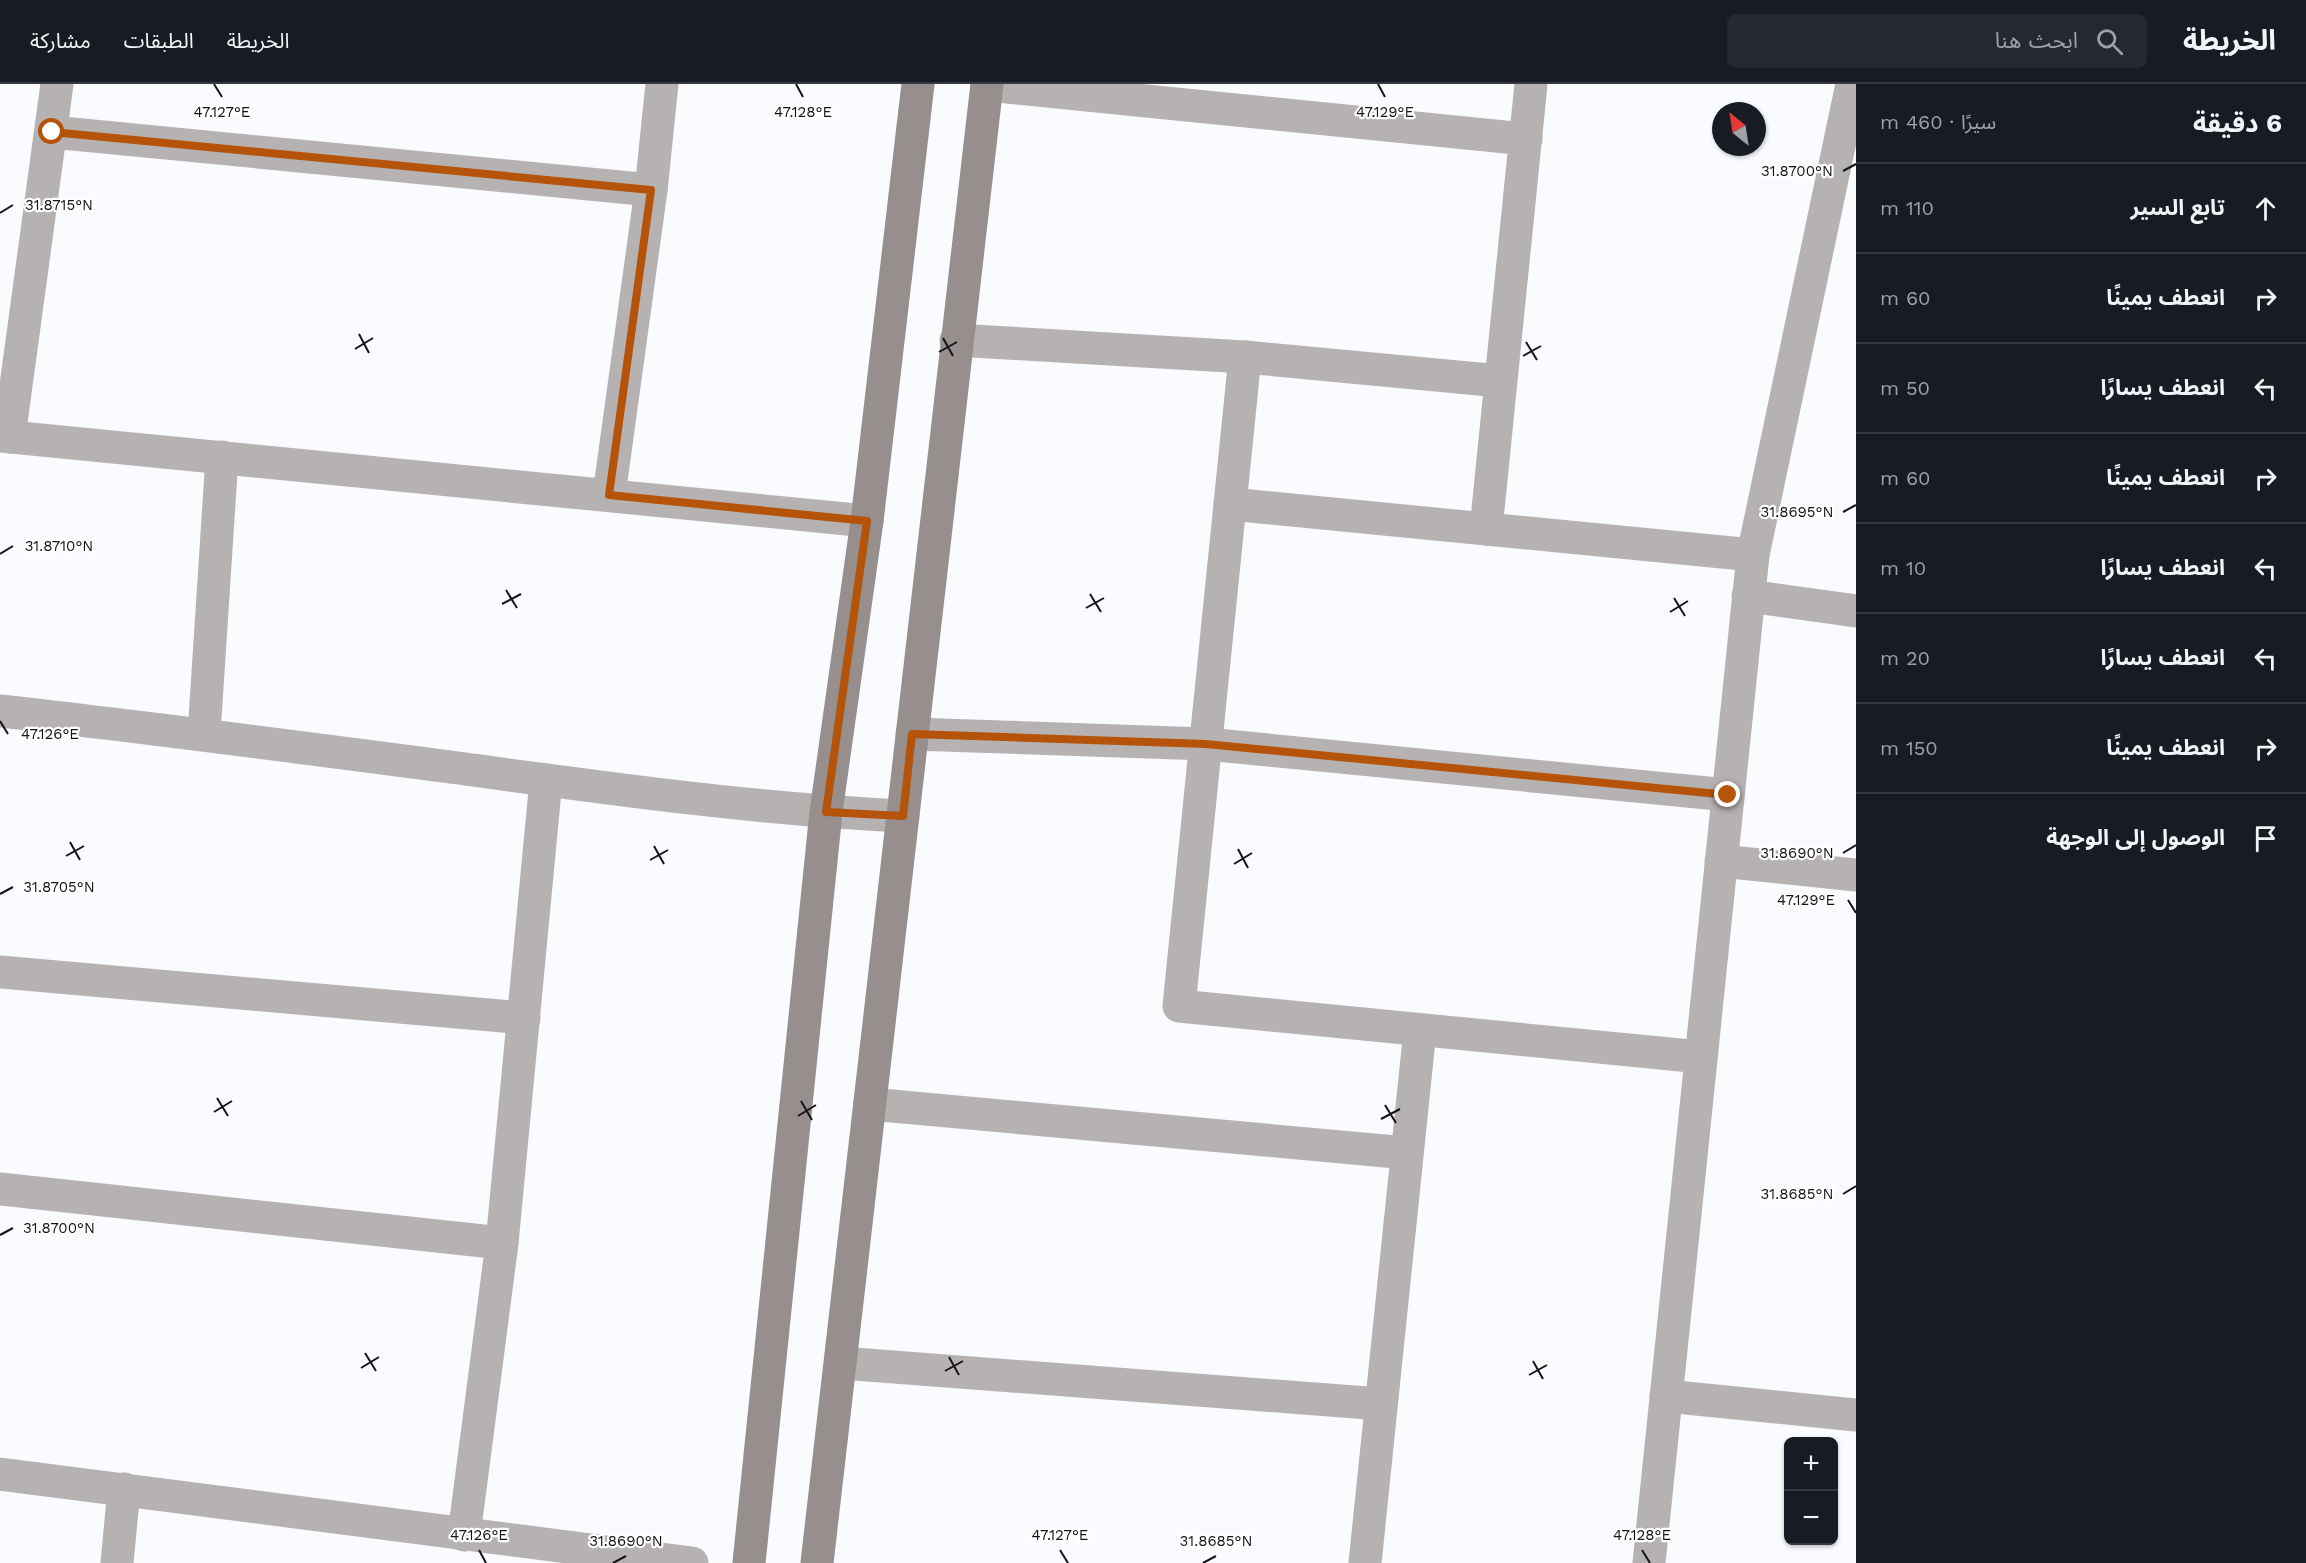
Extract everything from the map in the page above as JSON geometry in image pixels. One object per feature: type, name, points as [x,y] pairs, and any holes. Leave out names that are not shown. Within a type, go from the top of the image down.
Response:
[{"type":"street","points":[[57,84],[52,132],[5,436],[867,521]]},
{"type":"street","points":[[609,495],[651,190],[662,84]]},
{"type":"street","points":[[748,1563],[826,812],[867,521],[918,84]]},
{"type":"street","points":[[1485,529],[1531,84]]},
{"type":"street","points":[[1649,1563],[1753,555],[1852,84]]},
{"type":"street","points":[[817,1563],[987,85],[1526,139]]},
{"type":"street","points":[[52,132],[651,190]]},
{"type":"street","points":[[956,340],[1245,357],[1500,381]]},
{"type":"street","points":[[1245,357],[1179,1006],[1701,1057]]},
{"type":"street","points":[[204,734],[222,458]]},
{"type":"street","points":[[1230,504],[1753,555]]},
{"type":"street","points":[[1748,596],[1856,611]]},
{"type":"street","points":[[0,711],[204,734],[546,780],[826,812],[903,816]]},
{"type":"street","points":[[912,734],[1206,744],[1728,795]]},
{"type":"street","points":[[464,1535],[502,1244],[546,780]]},
{"type":"street","points":[[1721,861],[1856,875]]},
{"type":"street","points":[[0,972],[524,1018]]},
{"type":"street","points":[[1365,1563],[1420,1030]]},
{"type":"street","points":[[870,1104],[1407,1153]]},
{"type":"street","points":[[0,1189],[502,1244]]},
{"type":"street","points":[[841,1363],[1381,1404]]},
{"type":"street","points":[[1666,1396],[1856,1415]]},
{"type":"street","points":[[0,1474],[692,1563]]},
{"type":"street","points":[[117,1563],[124,1489]]},
{"type":"route","points":[[52,132],[651,190],[609,495],[867,521],[826,812],[903,816],[912,734],[1206,744],[1728,795]]}]
